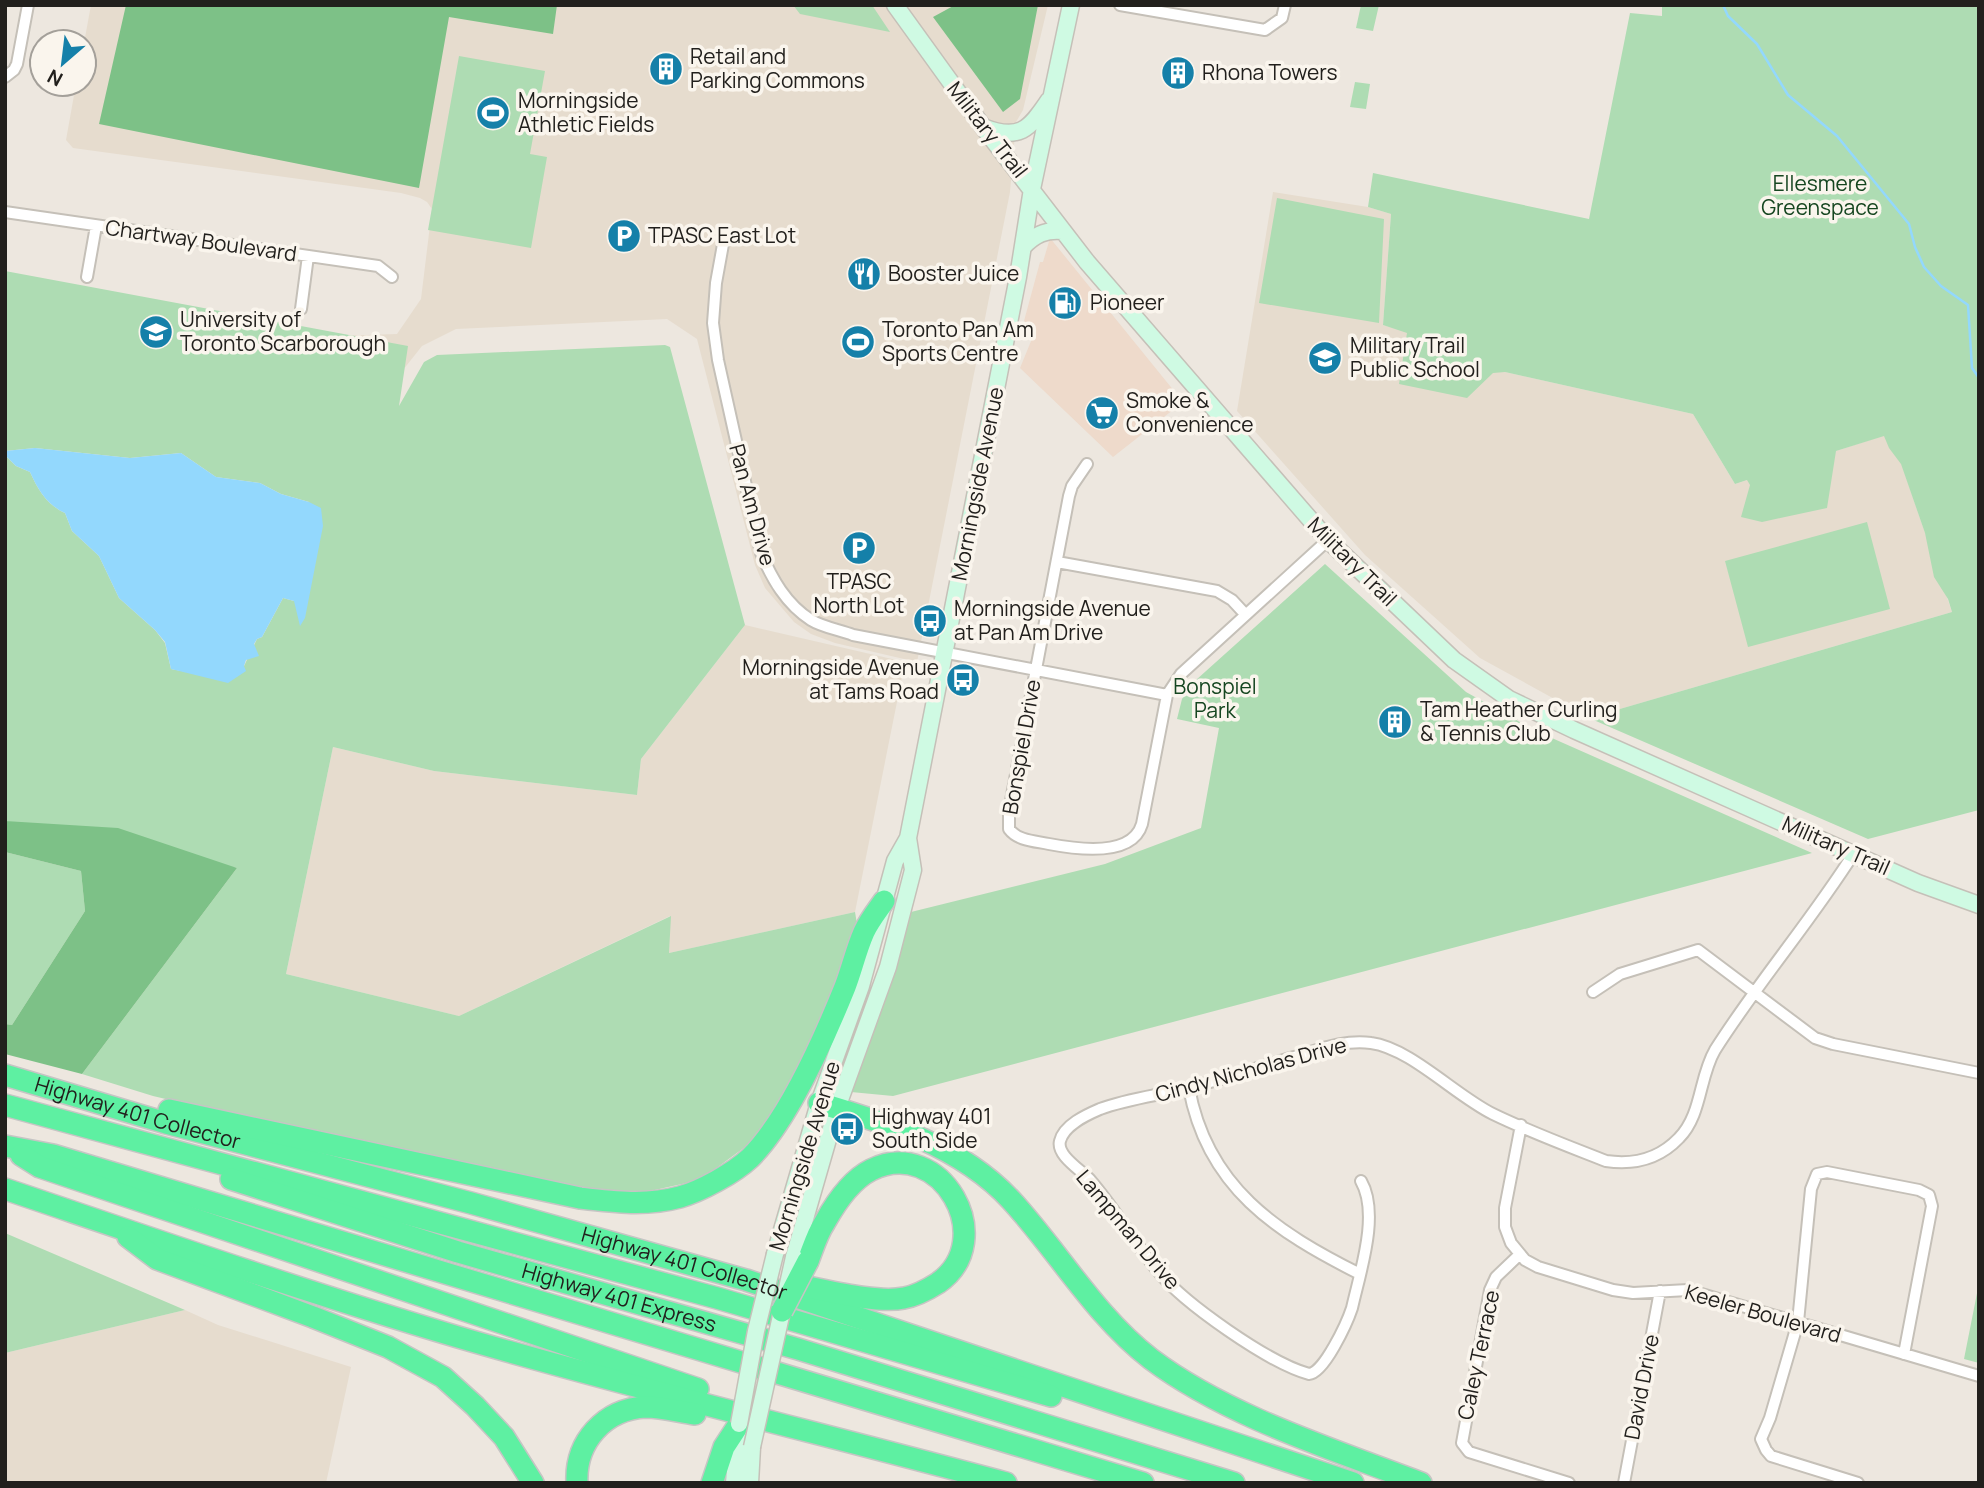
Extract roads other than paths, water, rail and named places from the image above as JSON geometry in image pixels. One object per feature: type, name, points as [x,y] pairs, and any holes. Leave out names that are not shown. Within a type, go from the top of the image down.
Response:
[{"type":"highway","points":[[83,1097],[181,1112],[580,1198],[622,1203],[650,1202],[682,1196],[726,1175],[748,1160],[765,1141],[802,1082],[845,987],[864,932],[884,901]]},
{"type":"highway","name":"Highway 401 Collector","points":[[5,1076],[166,1123],[471,1203],[746,1280],[1353,1483]]},
{"type":"highway","points":[[828,1105],[882,1122],[929,1142],[958,1157],[983,1175],[1009,1197],[1126,1336],[1178,1378],[1256,1418],[1420,1483]]},
{"type":"highway","points":[[5,1106],[717,1298],[1258,1460],[1281,1460]]},
{"type":"highway","name":"Highway 401 Express","points":[[5,1106],[458,1252],[798,1349],[1234,1483]]},
{"type":"highway","points":[[6,1146],[40,1167],[722,1397],[740,1435]]},
{"type":"highway","name":"Highway 401 Express","points":[[6,1146],[53,1155],[1143,1483]]},
{"type":"highway","points":[[746,1280],[763,1280],[876,1298],[903,1299],[925,1292],[946,1277],[959,1256],[963,1241],[962,1213],[943,1181],[925,1169],[906,1164],[878,1168],[863,1176],[840,1199],[801,1259],[782,1311]]},
{"type":"highway","points":[[5,1189],[458,1336],[740,1435],[1006,1483]]},
{"type":"highway","points":[[116,1226],[157,1259],[388,1347],[443,1377],[504,1437],[533,1483]]},
{"type":"highway","points":[[576,1483],[576,1466],[588,1437],[615,1415],[646,1407],[716,1417],[740,1435]]},
{"type":"highway","points":[[712,1483],[740,1435]]},
{"type":"main road","name":"Military Trail","points":[[895,5],[1063,231],[1244,446],[1328,540],[1454,660],[1509,699],[1574,730],[1918,883],[1979,905]]},
{"type":"main road","name":"Morningside Avenue","points":[[801,1259],[828,1105],[895,861],[908,838],[1032,189],[1071,5]]},
{"type":"main road","points":[[984,127],[1000,134],[1018,132],[1041,112],[1051,96]]},
{"type":"main road","points":[[1023,247],[1030,239],[1046,231],[1063,231]]},
{"type":"main road","name":"Morningside Avenue","points":[[734,1483],[756,1332],[775,1254],[828,1105],[888,967],[913,870],[908,838]]},
{"type":"main road","name":"Morningside Avenue","points":[[750,1483],[740,1435],[782,1311]]},
{"type":"street","points":[[5,77],[17,64],[28,5]]},
{"type":"street","points":[[1120,5],[1265,30],[1282,18],[1285,5]]},
{"type":"street","name":"Chartway Boulevard","points":[[5,212],[378,266],[392,277]]},
{"type":"street","points":[[87,277],[96,226]]},
{"type":"street","name":"Pan Am Drive","points":[[724,239],[716,283],[713,323],[718,360],[761,553],[772,580],[786,597],[811,620],[853,635],[1167,695]]},
{"type":"street","points":[[301,309],[308,256]]},
{"type":"street","name":"Bonspiel Drive","points":[[1087,464],[1072,486],[1069,496],[1007,822],[1013,835],[1025,839],[1086,850],[1128,842],[1134,838],[1140,832],[1142,824],[1167,695],[1181,674],[1328,540]]},
{"type":"street","points":[[1057,562],[1217,591],[1232,600],[1245,614]]},
{"type":"street","points":[[1519,1255],[1505,1227],[1505,1208],[1521,1125],[1606,1161],[1636,1162],[1675,1142],[1686,1129],[1696,1109],[1714,1052],[1854,853]]},
{"type":"street","points":[[1593,992],[1620,974],[1699,950],[1815,1038],[1833,1044],[1979,1073]]},
{"type":"street","name":"Cindy Nicholas Drive","points":[[1059,1143],[1062,1135],[1075,1123],[1099,1110],[1189,1088],[1327,1047],[1369,1043],[1399,1052],[1451,1089],[1493,1114],[1521,1125]]},
{"type":"street","points":[[1189,1088],[1204,1141],[1250,1204],[1298,1242],[1360,1274]]},
{"type":"street","name":"Lampman Drive","points":[[1059,1143],[1064,1154],[1091,1181],[1168,1282],[1234,1334],[1303,1373],[1315,1374],[1349,1319],[1360,1274],[1370,1210],[1368,1194],[1361,1181]]},
{"type":"street","points":[[1858,1483],[1771,1456],[1761,1439],[1770,1418],[1798,1322],[1811,1189],[1817,1174],[1827,1172],[1919,1190],[1929,1195],[1932,1206],[1903,1353]]},
{"type":"street","name":"Keeler Boulevard","points":[[1519,1255],[1538,1267],[1614,1290],[1633,1293],[1688,1290],[1979,1376]]},
{"type":"street","name":"Caley Terrace","points":[[1519,1255],[1496,1277],[1490,1290],[1462,1438],[1464,1447],[1480,1456],[1569,1483]]},
{"type":"street","name":"David Drive","points":[[1624,1483],[1660,1291]]},
{"type":"water","points":[[35,448],[130,458],[181,453],[216,477],[260,483],[281,494],[321,508],[323,526],[305,618],[300,626],[294,601],[283,598],[262,637],[254,644],[259,656],[246,660],[246,671],[228,683],[171,669],[165,642],[119,598],[99,556],[72,531],[65,513],[53,506],[44,496],[30,472],[16,466],[5,455],[5,451]]},
{"type":"waterway","points":[[1723,5],[1728,16],[1757,44],[1788,95],[1837,136],[1909,224],[1924,267],[1941,286],[1968,305],[1972,368],[1979,378]]},
{"type":"place","name":"Retail and Parking Commons","points":[[666,69]]},
{"type":"place","name":"Rhona Towers","points":[[1178,73]]},
{"type":"place","name":"Morningside Athletic Fields","points":[[493,113]]},
{"type":"place","name":"TPASC East Lot","points":[[624,236]]},
{"type":"place","name":"Booster Juice","points":[[864,274]]},
{"type":"place","name":"Pioneer","points":[[1065,303]]},
{"type":"place","name":"University of Toronto Scarborough","points":[[156,332]]},
{"type":"place","name":"Toronto Pan Am Sports Centre","points":[[858,342]]},
{"type":"place","name":"Military Trail Public School","points":[[1325,358]]},
{"type":"place","name":"Smoke & Convenience","points":[[1102,413]]},
{"type":"place","name":"TPASC North Lot","points":[[859,548]]},
{"type":"place","name":"Morningside Avenue at Pan Am Drive","points":[[930,621]]},
{"type":"place","name":"Morningside Avenue at Tams Road","points":[[963,680]]},
{"type":"place","name":"Tam Heather Curling & Tennis Club","points":[[1395,722]]},
{"type":"place","name":"Highway 401 South Side","points":[[847,1129]]},
{"type":"park label","name":"Ellesmere Greenspace","points":[[1820,196]]},
{"type":"park label","name":"Bonspiel Park","points":[[1215,699]]}]
